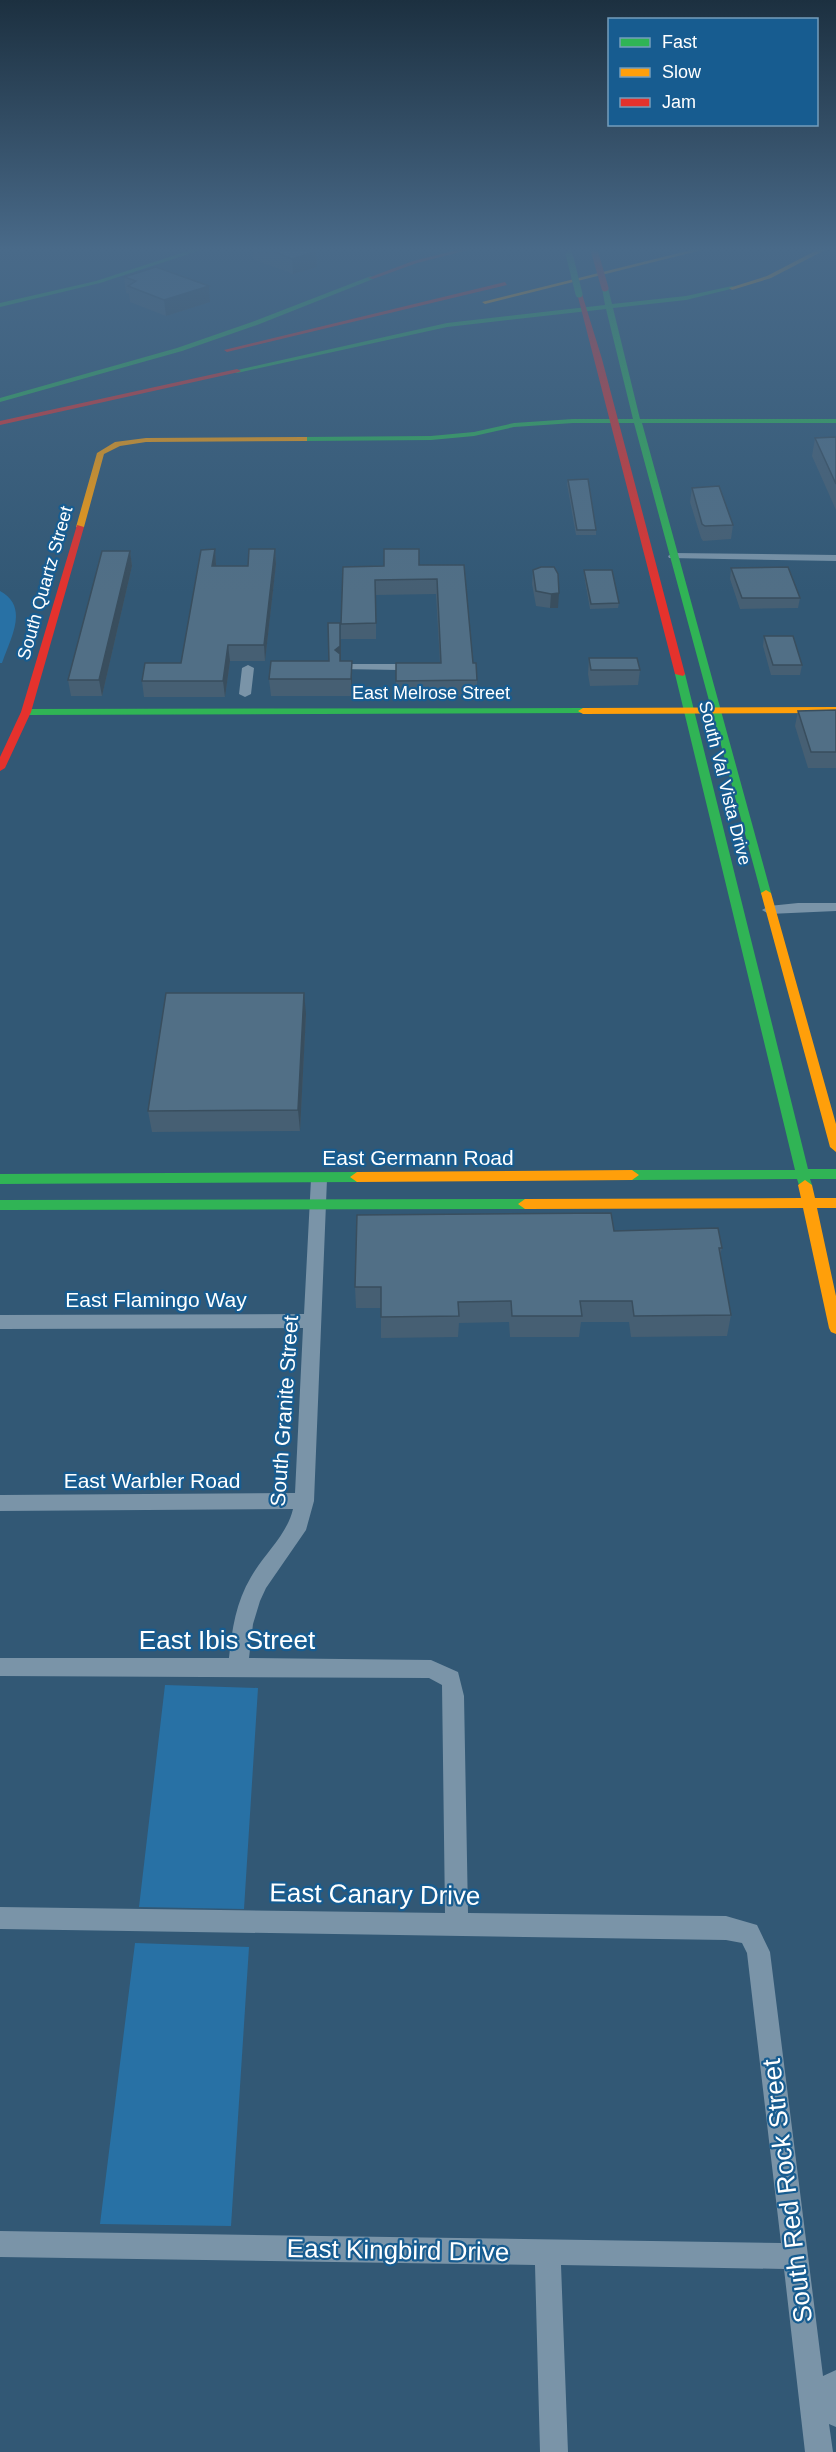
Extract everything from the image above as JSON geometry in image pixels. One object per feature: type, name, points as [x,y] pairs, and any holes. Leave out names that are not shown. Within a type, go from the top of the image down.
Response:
[{"type":"main road","points":[[0,402],[132,364]]},
{"type":"main road","points":[[0,402],[166,364]]},
{"type":"main road","points":[[0,418],[223,364]]},
{"type":"main road","points":[[0,423],[267,364]]},
{"type":"main road","name":"South Val Vista Drive","points":[[598,364],[688,710],[836,1147]]},
{"type":"main road","name":"South Val Vista Drive","points":[[623,364],[715,710],[803,1175],[836,1328]]},
{"type":"main road","points":[[615,424],[836,421]]},
{"type":"main road","name":"South Quartz Street","points":[[0,768],[26,712],[101,453],[113,445],[146,440],[431,438],[534,423],[615,424]]},
{"type":"main road","points":[[638,424],[836,427]]},
{"type":"main road","points":[[649,556],[674,556]]},
{"type":"main road","name":"East Melrose Street","points":[[26,712],[836,710]]},
{"type":"main road","name":"East Germann Road","points":[[0,1179],[319,1179],[836,1174]]},
{"type":"main road","points":[[0,1205],[836,1203]]},
{"type":"street","points":[[674,556],[836,558]]},
{"type":"street","points":[[344,667],[399,667]]},
{"type":"street","points":[[245,694],[248,668]]},
{"type":"street","points":[[754,910],[836,907]]},
{"type":"street","name":"South Granite Street","points":[[238,1666],[243,1624],[250,1601],[258,1583],[299,1524],[304,1502],[319,1179]]},
{"type":"street","name":"East Flamingo Way","points":[[0,1322],[313,1321]]},
{"type":"street","name":"East Warbler Road","points":[[0,1503],[304,1502]]},
{"type":"street","name":"East Ibis Street","points":[[0,1667],[238,1666],[431,1669],[451,1679],[454,1696],[458,1924]]},
{"type":"street","name":"East Canary Drive","points":[[0,1918],[726,1928],[749,1933]]},
{"type":"street","name":"South Red Rock Street","points":[[749,1933],[758,1952],[795,2256],[824,2390],[819,2452]]},
{"type":"street","name":"East Kingbird Drive","points":[[0,2244],[795,2256]]},
{"type":"street","points":[[548,2252],[555,2452]]},
{"type":"street","points":[[824,2390],[836,2413]]},
{"type":"shaded area","points":[[0,591],[9,598],[16,614],[13,634],[2,663],[0,663]]},
{"type":"shaded area","points":[[165,1685],[258,1688],[244,1909],[139,1907]]},
{"type":"shaded area","points":[[135,1943],[249,1947],[231,2226],[100,2224]]},
{"type":"building","points":[[836,437],[836,484],[815,438]]},
{"type":"building","points":[[588,479],[596,530],[577,530],[568,480]]},
{"type":"building","points":[[719,486],[733,525],[705,526],[702,524],[692,488]]},
{"type":"building","points":[[215,549],[212,566],[248,566],[249,549],[275,549],[264,645],[228,645],[223,681],[142,681],[145,663],[181,663],[201,550]]},
{"type":"building","points":[[384,549],[419,549],[419,565],[464,565],[473,663],[476,663],[477,680],[396,681],[396,663],[441,663],[437,579],[375,580],[376,623],[341,624],[343,567],[384,566]]},
{"type":"building","points":[[102,551],[130,551],[99,680],[68,680]]},
{"type":"building","points":[[541,567],[554,567],[558,574],[559,593],[536,591],[533,570]]},
{"type":"building","points":[[788,567],[800,598],[742,598],[731,568]]},
{"type":"building","points":[[584,570],[612,570],[619,603],[591,604]]},
{"type":"building","points":[[328,623],[340,623],[340,646],[335,650],[340,654],[340,661],[352,661],[351,679],[269,679],[271,661],[329,661]]},
{"type":"building","points":[[764,636],[793,636],[802,665],[773,665]]},
{"type":"building","points":[[589,658],[637,658],[640,670],[591,670]]},
{"type":"building","points":[[836,710],[836,752],[811,752],[798,711]]},
{"type":"building","points":[[166,993],[304,993],[298,1110],[148,1111]]},
{"type":"building","points":[[611,1213],[614,1231],[718,1228],[722,1248],[719,1248],[731,1315],[634,1316],[632,1301],[580,1301],[582,1316],[512,1316],[511,1301],[458,1302],[459,1316],[381,1317],[381,1287],[355,1287],[357,1215]]},
{"type":"traffic: fast","points":[[0,400],[130,364]]},
{"type":"traffic: fast","points":[[237,371],[267,364]]},
{"type":"traffic: fast","points":[[622,364],[766,893]]},
{"type":"traffic: fast","points":[[304,439],[431,438],[474,434],[514,425],[573,421],[836,421]]},
{"type":"traffic: fast","points":[[680,674],[805,1185]]},
{"type":"traffic: fast","points":[[26,712],[583,711]]},
{"type":"traffic: fast","points":[[632,1175],[836,1174]]},
{"type":"traffic: fast","points":[[0,1179],[357,1177]]},
{"type":"traffic: fast","points":[[0,1205],[525,1204]]},
{"type":"traffic: slow","points":[[80,527],[101,453],[118,444],[146,440],[304,439]]},
{"type":"traffic: slow","points":[[583,711],[836,710]]},
{"type":"traffic: slow","points":[[766,893],[836,1147]]},
{"type":"traffic: slow","points":[[357,1177],[632,1175]]},
{"type":"traffic: slow","points":[[805,1185],[836,1328]]},
{"type":"traffic: slow","points":[[525,1204],[836,1203]]},
{"type":"traffic: jam","points":[[600,364],[680,674]]},
{"type":"traffic: jam","points":[[0,423],[237,371]]},
{"type":"traffic: jam","points":[[0,768],[26,712],[80,527]]}]
